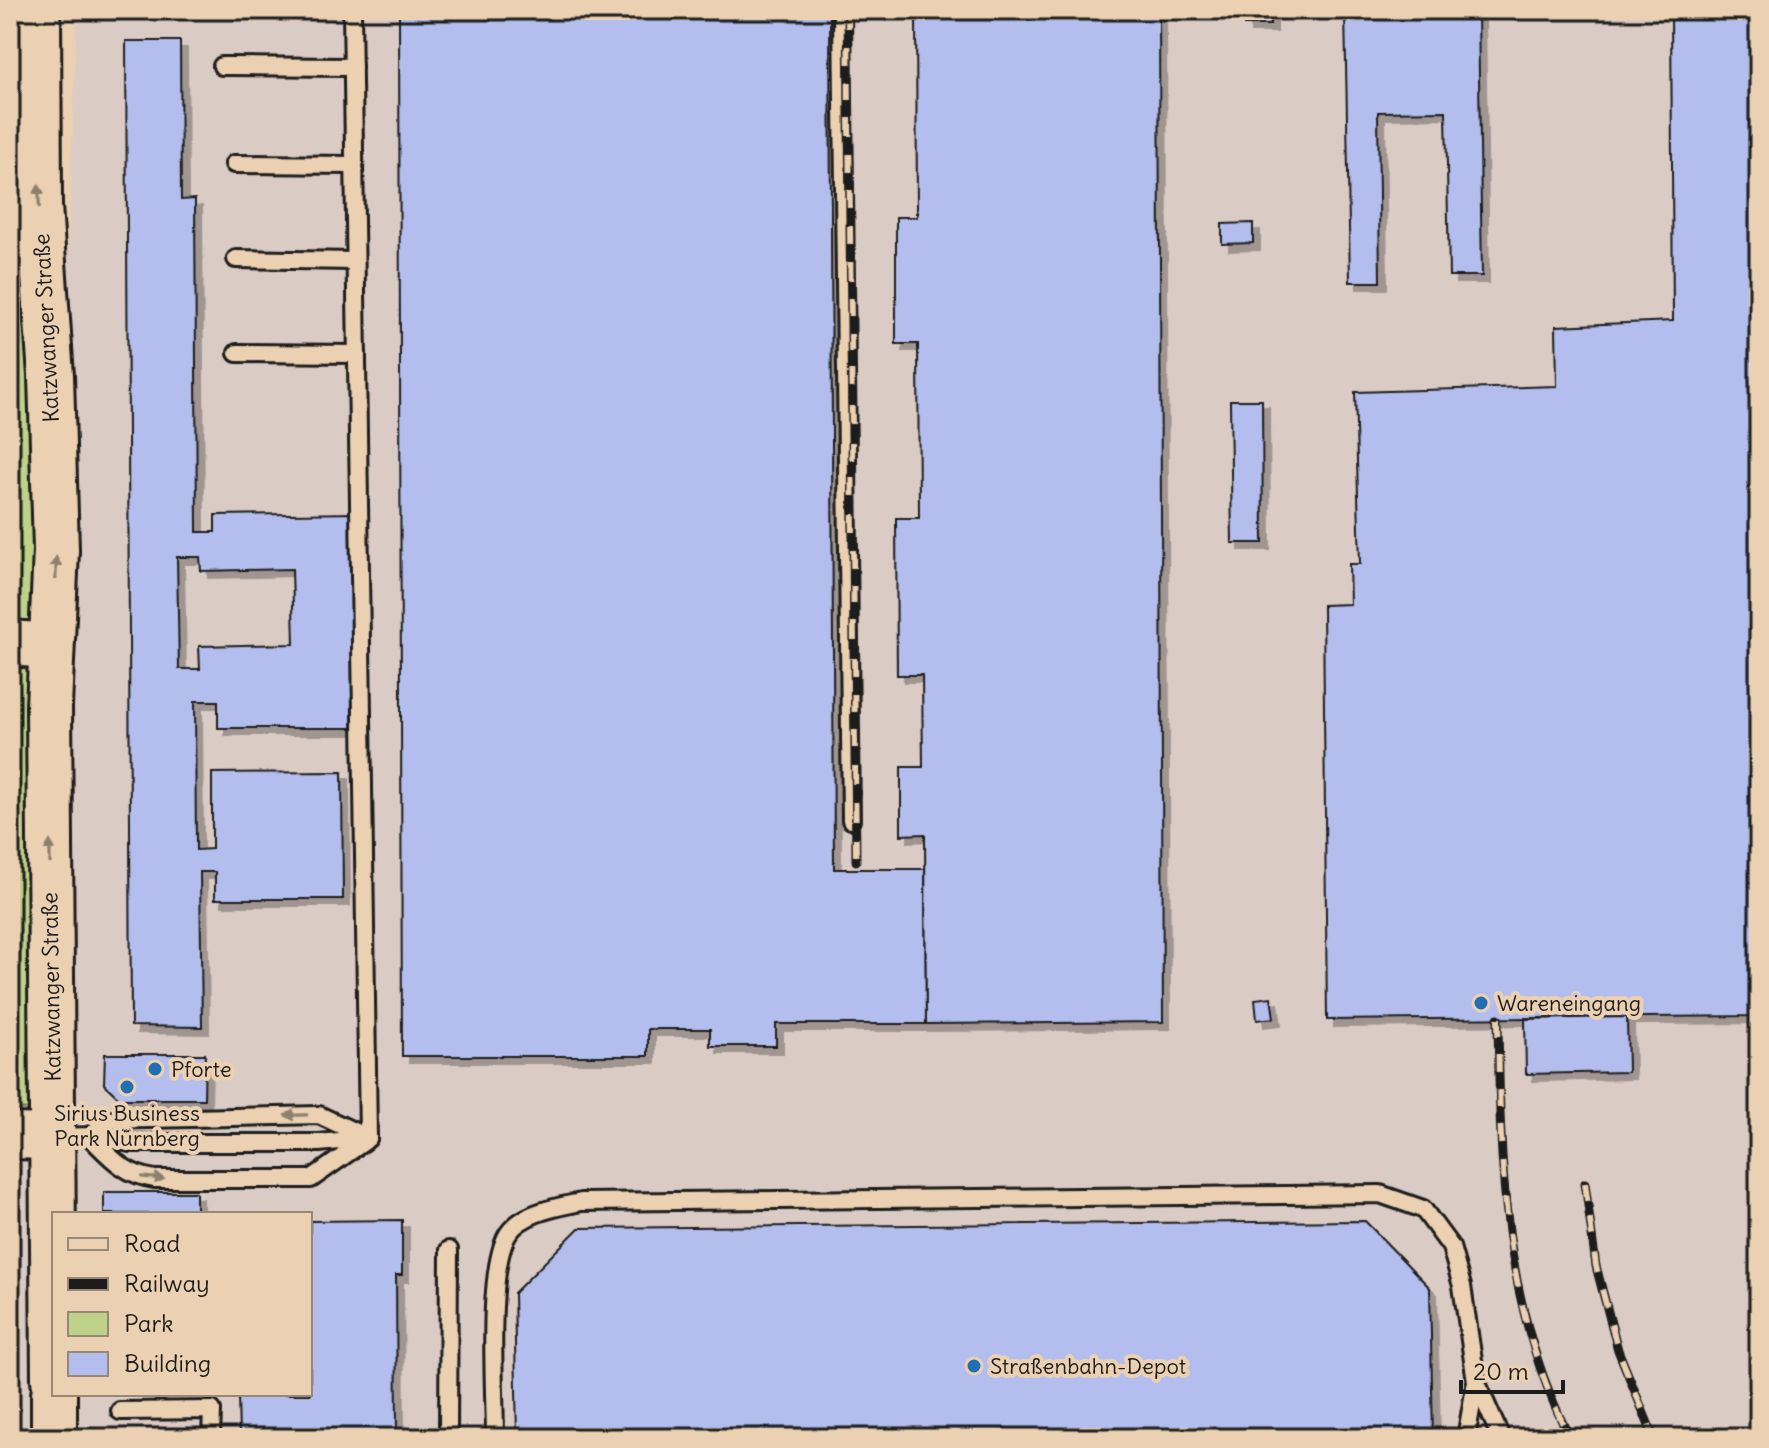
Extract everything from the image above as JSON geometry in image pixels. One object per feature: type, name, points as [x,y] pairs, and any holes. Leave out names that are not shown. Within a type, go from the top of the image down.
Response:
[{"type":"main road","name":"Katzwanger Straße","points":[[38,10],[39,206],[51,376],[56,550],[55,602],[30,644],[71,1137],[66,1212]]},
{"type":"main road","points":[[10,1136],[71,1137]]},
{"type":"main road","points":[[54,1396],[54,1438]]},
{"type":"lane","points":[[352,10],[368,1138]]},
{"type":"lane","points":[[842,10],[851,820]]},
{"type":"lane","points":[[222,66],[353,67]]},
{"type":"lane","points":[[234,164],[354,165]]},
{"type":"lane","points":[[236,259],[355,261]]},
{"type":"lane","points":[[237,353],[357,354]]},
{"type":"lane","points":[[71,1137],[107,1120],[319,1115],[368,1138]]},
{"type":"lane","points":[[71,1137],[130,1143],[319,1143],[368,1138]]},
{"type":"lane","points":[[71,1137],[138,1177],[155,1179],[311,1179],[368,1138]]},
{"type":"lane","points":[[495,1438],[495,1273],[509,1232],[538,1211],[581,1202],[1380,1194],[1423,1209],[1451,1247],[1462,1286],[1476,1381],[1501,1438]]},
{"type":"lane","points":[[448,1438],[449,1250]]},
{"type":"lane","points":[[1466,1438],[1476,1381]]},
{"type":"lane","points":[[120,1411],[212,1410],[211,1438]]},
{"type":"shaded area","points":[[77,10],[1759,10],[1759,1438],[10,1438],[10,1109],[37,1109]]},
{"type":"green space","points":[[10,10],[30,10],[37,1110],[10,1109]]},
{"type":"building","points":[[399,10],[830,10],[834,869],[925,869],[926,1024],[776,1024],[776,1046],[710,1046],[710,1029],[648,1029],[648,1056],[402,1056]]},
{"type":"building","points":[[916,10],[1159,10],[1163,1022],[926,1024],[925,834],[901,835],[901,767],[923,767],[922,675],[897,675],[896,518],[919,518],[918,344],[896,344],[896,217],[917,217]]},
{"type":"building","points":[[1244,10],[1270,10],[1270,25],[1244,25]]},
{"type":"building","points":[[1345,10],[1478,10],[1482,276],[1449,276],[1446,111],[1378,112],[1380,282],[1350,282]]},
{"type":"building","points":[[1671,10],[1759,10],[1759,1016],[1327,1020],[1323,605],[1350,604],[1349,564],[1360,564],[1355,392],[1557,386],[1556,326],[1673,321]]},
{"type":"building","points":[[126,41],[180,41],[181,200],[195,199],[197,532],[215,532],[215,515],[357,513],[358,728],[218,728],[218,701],[195,701],[196,850],[212,849],[212,773],[342,772],[343,899],[215,899],[215,872],[200,872],[202,1027],[131,1026]],"holes":[[[177,557],[200,557],[201,571],[292,569],[294,644],[199,646],[200,669],[179,669]]]},
{"type":"building","points":[[1253,223],[1253,243],[1222,244],[1222,224]]},
{"type":"building","points":[[1230,400],[1262,400],[1263,543],[1232,543]]},
{"type":"building","points":[[1271,997],[1274,1018],[1257,1020],[1255,999]]},
{"type":"building","points":[[1627,1017],[1628,1072],[1526,1074],[1525,1019]]},
{"type":"building","name":"Pforte","points":[[105,1054],[205,1054],[204,1099],[120,1099],[104,1084]]},
{"type":"building","points":[[104,1192],[196,1192],[196,1212],[104,1212]]},
{"type":"building","points":[[402,1220],[402,1275],[396,1275],[397,1438],[239,1438],[238,1396],[312,1396],[312,1221]]},
{"type":"building","name":"Straßenbahn-Depot","points":[[1365,1221],[1430,1288],[1433,1438],[517,1438],[514,1293],[579,1228]]},
{"type":"tram line","points":[[10,447],[13,643],[13,1438]]},
{"type":"railway","points":[[848,10],[856,861]]},
{"type":"railway","points":[[1498,1018],[1501,1127],[1509,1233],[1530,1337],[1547,1388],[1570,1438]]},
{"type":"railway","points":[[1585,1183],[1596,1266],[1618,1350],[1654,1438]]},
{"type":"place","name":"Wareneingang","points":[[1481,1003]]},
{"type":"place","name":"Pforte","points":[[155,1069]]},
{"type":"place","name":"Sirius Business Park Nürnberg","points":[[127,1087]]},
{"type":"place","name":"Straßenbahn-Depot","points":[[974,1366]]}]
